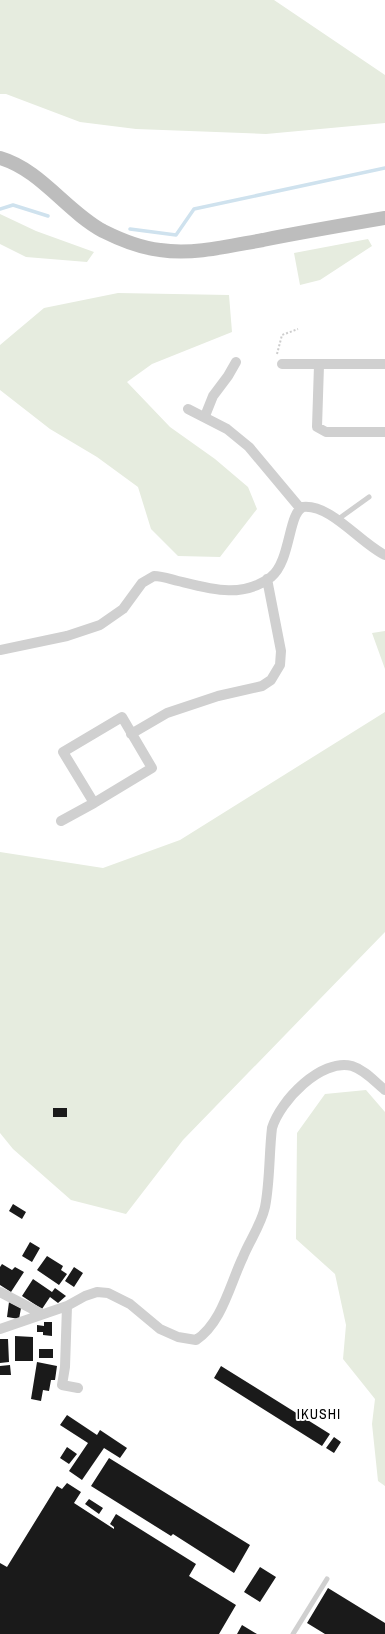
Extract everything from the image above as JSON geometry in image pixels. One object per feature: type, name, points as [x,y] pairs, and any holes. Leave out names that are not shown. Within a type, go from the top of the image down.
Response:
[{"type":"street","points":[[0,158],[14,163],[33,175],[75,213],[94,226],[130,243],[160,250],[188,251],[218,248],[385,218]]},
{"type":"street","points":[[205,416],[215,392],[228,376],[236,362]]},
{"type":"street","points":[[282,364],[385,364]]},
{"type":"street","points":[[319,365],[317,427],[326,432],[385,432]]},
{"type":"street","points":[[188,409],[205,416],[227,429],[248,447],[300,508]]},
{"type":"street","points":[[0,650],[67,636],[100,625],[123,609],[142,583],[154,576],[215,590],[231,591],[248,588],[267,580],[282,564],[294,518],[300,508],[306,507],[320,511],[337,520],[370,546],[385,555]]},
{"type":"street","points":[[131,734],[167,713],[218,696],[262,686],[270,680],[280,666],[281,651],[267,580]]},
{"type":"street","points":[[62,821],[94,803],[152,768],[122,717],[63,752],[94,803]]},
{"type":"street","points":[[0,1329],[67,1306],[85,1296],[97,1292],[108,1293],[130,1304],[160,1329],[178,1337],[196,1340],[205,1334],[229,1292],[242,1257],[261,1220],[265,1205],[272,1128],[275,1116],[282,1105],[321,1071],[342,1065],[352,1066],[360,1070],[385,1090]]},
{"type":"street","points":[[0,1292],[42,1314]]},
{"type":"street","points":[[67,1306],[65,1367],[62,1385],[78,1388]]},
{"type":"lane","points":[[337,520],[369,497]]},
{"type":"lane","points":[[293,1634],[326,1579]]},
{"type":"path","points":[[282,364],[277,354],[282,335],[298,329]]},
{"type":"shaded area","points":[[0,0],[274,0],[385,75],[385,123],[266,134],[136,129],[80,122],[6,94],[0,94]]},
{"type":"shaded area","points":[[0,214],[36,231],[94,252],[87,262],[26,257],[0,244]]},
{"type":"shaded area","points":[[368,239],[372,246],[320,280],[300,285],[294,253]]},
{"type":"shaded area","points":[[118,293],[229,295],[232,332],[152,364],[127,382],[170,427],[215,459],[248,487],[257,509],[220,557],[178,556],[151,529],[138,487],[97,457],[50,429],[0,390],[0,345],[44,308]]},
{"type":"shaded area","points":[[385,631],[385,669],[372,633]]},
{"type":"shaded area","points":[[385,712],[385,932],[183,1140],[126,1214],[71,1200],[13,1149],[0,1133],[0,852],[103,868],[180,840]]},
{"type":"shaded area","points":[[366,1090],[385,1112],[385,1486],[378,1481],[372,1424],[375,1399],[343,1359],[346,1325],[335,1274],[296,1239],[297,1133],[325,1094]]},
{"type":"building","points":[[53,1108],[67,1108],[67,1117],[53,1117]]},
{"type":"building","points":[[13,1204],[26,1212],[22,1219],[9,1211]]},
{"type":"building","points":[[30,1242],[40,1248],[32,1262],[22,1256]]},
{"type":"building","points":[[47,1256],[63,1266],[61,1270],[67,1274],[59,1285],[37,1270]]},
{"type":"building","points":[[2,1264],[12,1270],[15,1267],[24,1272],[11,1292],[0,1285],[0,1267]]},
{"type":"building","points":[[74,1267],[83,1273],[74,1287],[65,1281]]},
{"type":"building","points":[[33,1279],[52,1292],[55,1288],[66,1296],[58,1303],[50,1297],[42,1309],[22,1296]]},
{"type":"building","points":[[9,1302],[21,1308],[19,1319],[7,1317]]},
{"type":"building","points":[[44,1322],[52,1322],[52,1336],[43,1335],[43,1332],[37,1332],[37,1325],[44,1326]]},
{"type":"building","points":[[15,1336],[33,1337],[33,1361],[15,1361]]},
{"type":"building","points":[[0,1339],[8,1339],[9,1362],[0,1363]]},
{"type":"building","points":[[39,1349],[53,1349],[53,1358],[39,1358]]},
{"type":"building","points":[[37,1362],[57,1366],[55,1380],[51,1380],[49,1391],[43,1390],[41,1401],[31,1399]]},
{"type":"building","points":[[10,1365],[11,1375],[0,1375],[0,1366]]},
{"type":"building","points":[[221,1366],[330,1434],[322,1446],[214,1378]]},
{"type":"building","points":[[67,1415],[97,1435],[100,1430],[127,1448],[120,1458],[104,1448],[82,1480],[69,1471],[88,1443],[60,1425]]},
{"type":"building","points":[[334,1437],[341,1442],[334,1453],[326,1448]]},
{"type":"building","points":[[67,1447],[77,1454],[69,1464],[60,1458]]},
{"type":"building","points":[[109,1458],[250,1545],[234,1573],[173,1534],[171,1536],[91,1486]]},
{"type":"building","points":[[67,1483],[81,1492],[74,1503],[114,1529],[114,1527],[110,1524],[116,1514],[196,1564],[189,1576],[236,1605],[219,1634],[0,1634],[0,1563],[7,1567],[57,1486],[62,1489]]},
{"type":"building","points":[[89,1499],[103,1508],[99,1514],[85,1504]]},
{"type":"building","points":[[260,1567],[276,1577],[260,1602],[244,1592]]},
{"type":"building","points":[[328,1588],[385,1623],[385,1634],[325,1634],[307,1623]]},
{"type":"building","points":[[242,1625],[257,1634],[237,1634]]},
{"type":"waterway","points":[[130,229],[176,235],[194,209],[385,168]]},
{"type":"waterway","points":[[0,209],[13,205],[48,216]]},
{"type":"district","name":"IKUSHI","points":[[319,1414]]}]
